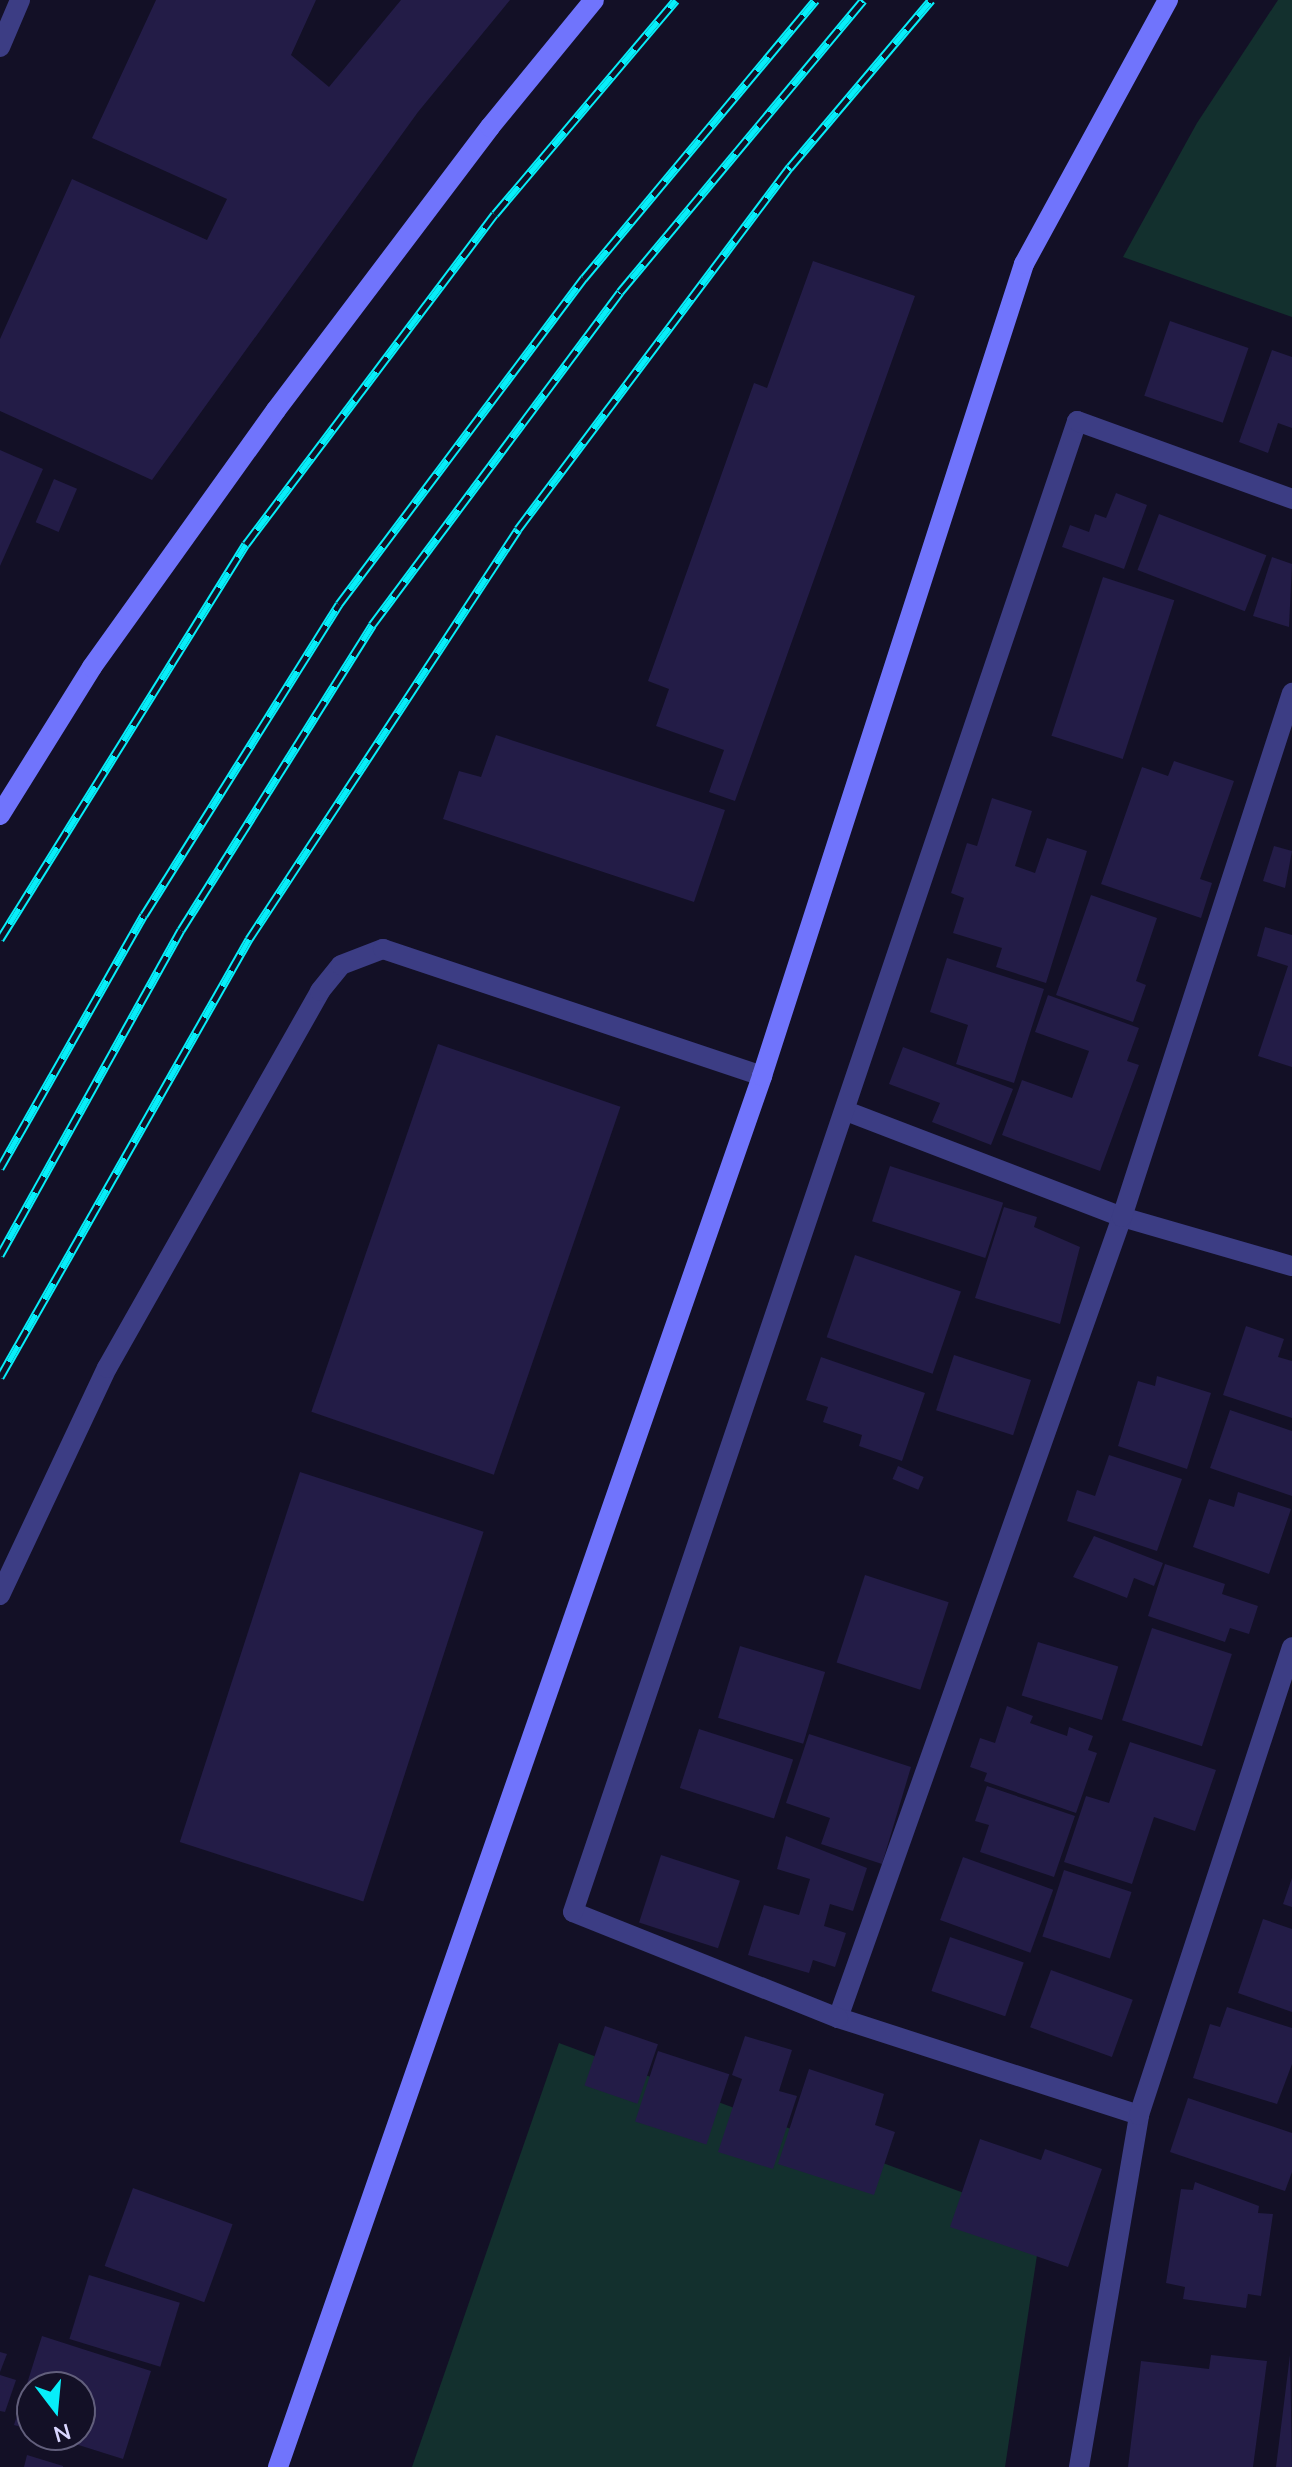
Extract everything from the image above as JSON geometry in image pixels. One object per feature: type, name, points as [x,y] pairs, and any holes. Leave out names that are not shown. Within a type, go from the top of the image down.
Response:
[{"type":"street","points":[[0,47],[20,0]]},
{"type":"street","points":[[0,815],[92,667],[276,410],[490,127],[594,0]]},
{"type":"street","points":[[278,2467],[762,1076],[1024,264],[1168,0]]},
{"type":"street","points":[[1139,2115],[838,2018],[573,1912],[1077,421],[1292,499]]},
{"type":"street","points":[[838,2018],[1122,1217],[1292,693]]},
{"type":"street","points":[[0,1595],[107,1368],[320,991],[341,965],[383,949],[762,1076]]},
{"type":"street","points":[[846,1111],[1122,1217],[1292,1266]]},
{"type":"street","points":[[1079,2467],[1139,2115],[1292,1647]]},
{"type":"green space","points":[[1278,0],[1292,0],[1292,317],[1123,257],[1197,123]]},
{"type":"green space","points":[[559,2043],[1042,2222],[1005,2467],[412,2467]]},
{"type":"building","points":[[156,0],[316,0],[291,55],[329,87],[401,0],[510,0],[418,112],[152,480],[0,411],[0,339],[72,179],[207,240],[227,199],[92,138]]},
{"type":"building","points":[[813,261],[915,296],[735,801],[709,792],[724,750],[656,726],[669,689],[648,681],[754,383],[767,388]]},
{"type":"building","points":[[1170,321],[1248,348],[1223,423],[1144,396]]},
{"type":"building","points":[[1272,350],[1292,357],[1292,428],[1278,423],[1268,453],[1239,442]]},
{"type":"building","points":[[0,450],[43,469],[0,566]]},
{"type":"building","points":[[54,479],[77,489],[59,532],[36,522]]},
{"type":"building","points":[[1116,493],[1147,505],[1124,569],[1062,547],[1070,525],[1089,532],[1095,514],[1106,518]]},
{"type":"building","points":[[1159,514],[1266,555],[1245,611],[1137,570]]},
{"type":"building","points":[[1272,557],[1292,564],[1289,627],[1253,616]]},
{"type":"building","points":[[1103,577],[1174,600],[1123,759],[1051,736]]},
{"type":"building","points":[[496,735],[725,810],[694,902],[443,819],[459,771],[481,777]]},
{"type":"building","points":[[1174,761],[1234,781],[1200,879],[1212,883],[1201,918],[1101,884],[1142,767],[1168,776]]},
{"type":"building","points":[[992,798],[1032,811],[1015,866],[1035,873],[1047,838],[1087,851],[1046,983],[996,967],[1002,948],[953,933],[964,898],[951,893],[967,843],[977,846]]},
{"type":"building","points":[[1274,846],[1292,851],[1285,888],[1263,881]]},
{"type":"building","points":[[1091,895],[1157,918],[1136,981],[1146,985],[1133,1022],[1056,995]]},
{"type":"building","points":[[1265,927],[1292,935],[1292,1067],[1258,1056],[1288,966],[1257,956]]},
{"type":"building","points":[[947,958],[1044,989],[1014,1083],[956,1064],[968,1025],[930,1012]]},
{"type":"building","points":[[1048,995],[1139,1028],[1127,1061],[1139,1065],[1100,1171],[1002,1135],[1022,1080],[1072,1098],[1089,1051],[1035,1032]]},
{"type":"building","points":[[438,1044],[620,1107],[494,1475],[311,1412]]},
{"type":"building","points":[[903,1047],[1013,1089],[991,1145],[932,1122],[940,1103],[889,1084]]},
{"type":"building","points":[[890,1166],[1003,1203],[985,1258],[872,1221]]},
{"type":"building","points":[[1004,1207],[1037,1217],[1034,1227],[1080,1247],[1060,1324],[975,1298]]},
{"type":"building","points":[[855,1255],[961,1291],[933,1374],[827,1337]]},
{"type":"building","points":[[1246,1326],[1284,1339],[1278,1357],[1292,1361],[1292,1418],[1223,1395]]},
{"type":"building","points":[[954,1355],[1031,1380],[1013,1435],[936,1410]]},
{"type":"building","points":[[821,1357],[925,1393],[902,1461],[859,1446],[862,1435],[823,1422],[828,1407],[806,1400]]},
{"type":"building","points":[[1157,1376],[1211,1393],[1187,1469],[1118,1446],[1138,1381],[1155,1386]]},
{"type":"building","points":[[1230,1410],[1292,1431],[1292,1496],[1210,1468]]},
{"type":"building","points":[[1109,1455],[1182,1479],[1157,1551],[1067,1521],[1077,1490],[1095,1496]]},
{"type":"building","points":[[898,1466],[924,1477],[918,1490],[893,1479]]},
{"type":"building","points":[[300,1472],[484,1532],[363,1902],[180,1842]]},
{"type":"building","points":[[1238,1492],[1291,1509],[1269,1574],[1193,1547],[1209,1499],[1234,1507]]},
{"type":"building","points":[[1094,1536],[1163,1563],[1154,1586],[1134,1578],[1127,1598],[1073,1577]]},
{"type":"building","points":[[1165,1564],[1225,1584],[1222,1594],[1258,1606],[1249,1634],[1230,1628],[1225,1642],[1148,1616]]},
{"type":"building","points":[[865,1575],[949,1602],[920,1690],[837,1662]]},
{"type":"building","points":[[1152,1628],[1232,1654],[1202,1746],[1122,1720]]},
{"type":"building","points":[[1038,1642],[1118,1667],[1102,1720],[1022,1696]]},
{"type":"building","points":[[740,1646],[825,1672],[803,1744],[718,1718]]},
{"type":"building","points":[[1007,1706],[1033,1716],[1030,1723],[1067,1736],[1069,1727],[1093,1736],[1088,1750],[1097,1753],[1076,1813],[984,1781],[987,1773],[970,1767],[980,1738],[995,1743]]},
{"type":"building","points":[[699,1729],[793,1760],[774,1819],[680,1788]]},
{"type":"building","points":[[809,1734],[911,1767],[882,1864],[821,1844],[830,1818],[786,1803]]},
{"type":"building","points":[[1130,1742],[1216,1770],[1195,1831],[1154,1817],[1132,1884],[1064,1862],[1086,1796],[1109,1803]]},
{"type":"building","points":[[987,1786],[1075,1816],[1054,1877],[980,1852],[989,1825],[975,1821]]},
{"type":"building","points":[[786,1836],[867,1868],[853,1911],[830,1904],[824,1926],[846,1933],[835,1967],[813,1960],[809,1973],[748,1955],[764,1905],[799,1915],[810,1879],[777,1869]]},
{"type":"building","points":[[661,1855],[740,1881],[718,1948],[639,1923]]},
{"type":"building","points":[[963,1857],[1053,1890],[1030,1953],[940,1920]]},
{"type":"building","points":[[1064,1870],[1132,1892],[1110,1959],[1042,1937]]},
{"type":"building","points":[[1292,1878],[1292,1907],[1283,1904]]},
{"type":"building","points":[[1263,1919],[1292,1929],[1292,2012],[1238,1993]]},
{"type":"building","points":[[950,1937],[1024,1962],[1005,2016],[931,1991]]},
{"type":"building","points":[[1051,1970],[1133,2000],[1112,2057],[1030,2027]]},
{"type":"building","points":[[1227,2007],[1292,2028],[1292,2064],[1277,2104],[1193,2078],[1210,2024],[1220,2027]]},
{"type":"building","points":[[605,2026],[658,2044],[637,2104],[584,2086]]},
{"type":"building","points":[[745,2036],[792,2050],[779,2091],[797,2096],[773,2169],[718,2152],[742,2079],[732,2075]]},
{"type":"building","points":[[658,2051],[729,2074],[706,2145],[635,2121]]},
{"type":"building","points":[[809,2069],[884,2094],[875,2125],[895,2132],[874,2195],[778,2164]]},
{"type":"building","points":[[1188,2098],[1292,2133],[1292,2172],[1285,2191],[1170,2152]]},
{"type":"building","points":[[980,2139],[1041,2160],[1045,2149],[1102,2169],[1068,2267],[950,2227]]},
{"type":"building","points":[[1195,2182],[1259,2206],[1258,2213],[1273,2214],[1261,2296],[1248,2294],[1246,2308],[1183,2299],[1185,2287],[1166,2283],[1181,2189],[1193,2190]]},
{"type":"building","points":[[133,2188],[233,2224],[204,2302],[105,2266]]},
{"type":"building","points":[[89,2275],[180,2303],[160,2367],[69,2339]]},
{"type":"building","points":[[42,2336],[151,2371],[123,2459],[96,2450],[96,2371],[31,2371]]},
{"type":"building","points":[[0,2352],[7,2354],[0,2372]]},
{"type":"building","points":[[1211,2355],[1267,2361],[1253,2467],[1128,2467],[1141,2361],[1209,2369]]},
{"type":"building","points":[[1290,2355],[1292,2467],[1276,2467]]},
{"type":"building","points":[[0,2375],[16,2380],[5,2412],[0,2411]]},
{"type":"building","points":[[27,2455],[63,2466],[63,2467],[24,2467]]},
{"type":"railway","points":[[0,939],[246,544],[495,214],[676,0]]},
{"type":"railway","points":[[0,1168],[144,915],[339,604],[584,278],[816,0]]},
{"type":"railway","points":[[0,1255],[181,930],[372,625],[620,292],[863,0]]},
{"type":"railway","points":[[0,1377],[249,939],[518,529],[790,167],[931,0]]}]
